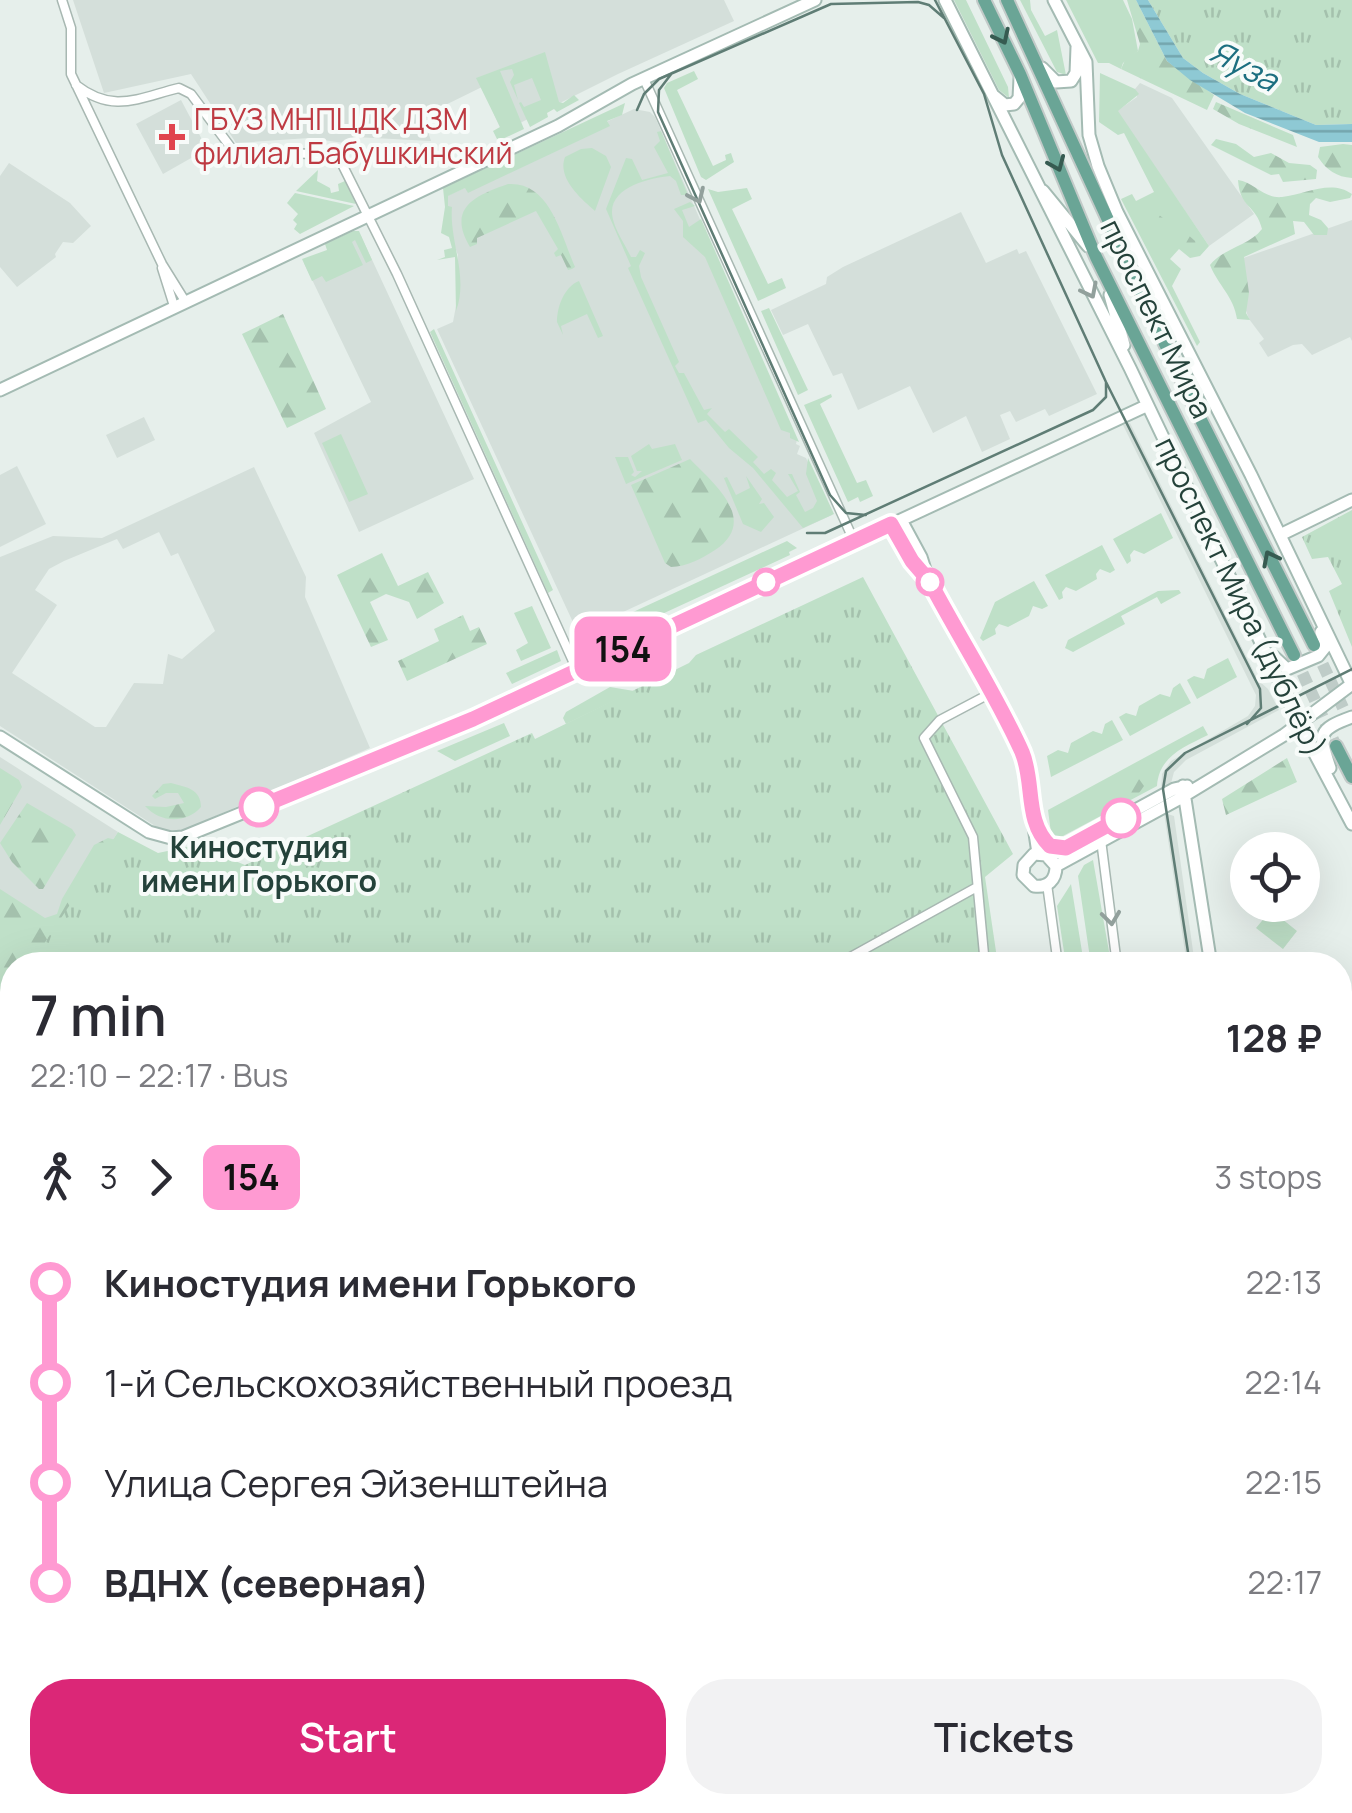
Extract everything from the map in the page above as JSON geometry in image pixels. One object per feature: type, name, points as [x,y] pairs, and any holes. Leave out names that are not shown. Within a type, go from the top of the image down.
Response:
[{"type":"main road","points":[[0,390],[815,0]]},
{"type":"main road","name":"проспект Мира (дублёр)","points":[[945,0],[1352,824]]},
{"type":"main road","name":"проспект Мира","points":[[984,0],[1020,74],[1096,257],[1294,655]]},
{"type":"main road","name":"проспект Мира","points":[[1007,0],[1188,394],[1314,645]]},
{"type":"main road","name":"проспект Мира (дублёр)","points":[[1054,0],[1088,70],[1092,149],[1117,212],[1349,675]]},
{"type":"main road","points":[[1040,66],[1049,77],[1066,83],[1076,74],[1077,47]]},
{"type":"main road","points":[[989,88],[1000,102],[1014,104],[1019,98],[1020,74]]},
{"type":"main road","name":"проспект Мира (дублёр)","points":[[1086,166],[1117,212]]},
{"type":"main road","points":[[1034,180],[1096,257]]},
{"type":"main road","name":"проспект Мира (дублёр)","points":[[1106,278],[1130,368]]},
{"type":"main road","points":[[0,737],[149,832],[182,837],[473,719],[1146,406]]},
{"type":"main road","points":[[1280,535],[1352,500]]},
{"type":"main road","points":[[896,522],[921,556],[928,579],[1024,755],[1032,816],[1048,859],[1054,878],[1048,884],[1034,886],[1024,875],[1026,860],[1048,859],[1101,842],[1180,793]]},
{"type":"main road","points":[[1258,637],[1282,668],[1318,656],[1326,646],[1315,608]]},
{"type":"main road","points":[[1048,859],[1134,811],[1200,784],[1300,723],[1349,675]]},
{"type":"main road","points":[[1335,790],[1320,740],[1328,728],[1352,717]]},
{"type":"main road","points":[[1336,746],[1352,777]]},
{"type":"main road","points":[[1180,793],[1201,952]]},
{"type":"main road","points":[[1180,793],[1209,952]]},
{"type":"main road","points":[[1032,816],[1046,844],[1066,848]]},
{"type":"street","points":[[62,0],[71,28],[70,56],[76,85],[180,304]]},
{"type":"street","points":[[644,79],[854,541]]},
{"type":"street","points":[[76,85],[91,96],[117,104],[180,88],[191,94],[236,153],[314,155],[334,159],[348,173],[577,670]]},
{"type":"street","points":[[984,952],[975,847],[969,824],[924,738],[940,720],[991,693]]},
{"type":"street","points":[[1115,952],[1101,842],[1104,834],[1134,811]]},
{"type":"street","points":[[1048,884],[1056,952]]},
{"type":"street","points":[[860,952],[977,887]]},
{"type":"shaded area","points":[[73,0],[724,0],[734,21],[502,132],[482,87],[423,116],[431,141],[355,137],[344,143],[309,138],[236,143],[191,74],[104,93]]},
{"type":"shaded area","points":[[1140,83],[1172,98],[1254,214],[1209,246],[1117,111],[1137,97],[1135,89]]},
{"type":"shaded area","name":"ГБУЗ МНПЦДК ДЗМ филиал Бабушкинский","points":[[181,100],[207,149],[163,174],[136,124]]},
{"type":"shaded area","points":[[634,109],[655,117],[800,446],[797,454],[806,458],[832,515],[578,633],[437,329],[453,322],[456,306],[458,255],[448,229],[447,196]]},
{"type":"shaded area","points":[[9,163],[70,203],[91,226],[73,243],[63,242],[56,257],[17,287],[0,267],[0,176]]},
{"type":"shaded area","points":[[961,212],[986,263],[1017,249],[1019,254],[1026,251],[1097,394],[1049,416],[1045,409],[1016,422],[1010,411],[1000,415],[1010,439],[982,452],[966,416],[933,433],[910,386],[858,410],[842,373],[833,376],[808,324],[783,335],[771,310],[826,284],[827,277],[843,267]]},
{"type":"shaded area","points":[[1352,220],[1352,341],[1350,337],[1312,355],[1302,344],[1293,345],[1268,357],[1259,343],[1264,339],[1249,319],[1229,263]]},
{"type":"shaded area","points":[[361,236],[474,479],[359,532],[314,433],[371,402],[304,263]]},
{"type":"shaded area","points":[[144,417],[155,440],[117,458],[106,435]]},
{"type":"shaded area","points":[[1130,423],[1258,680],[1268,689],[1279,710],[1186,760],[1174,772],[1170,787],[1161,792],[1162,774],[1171,761],[1248,716],[1256,695],[1123,425]]},
{"type":"shaded area","points":[[17,466],[46,524],[0,547],[0,475]]},
{"type":"shaded area","points":[[254,467],[306,577],[305,597],[370,748],[177,833],[166,833],[0,726],[0,557],[53,536],[102,538]],"holes":[[[159,532],[171,556],[178,553],[215,631],[182,659],[168,654],[163,684],[134,683],[106,727],[95,727],[12,673],[57,605],[35,590],[49,569],[117,539],[123,549]]]},
{"type":"shaded area","points":[[0,757],[118,832],[39,952],[0,952]]},
{"type":"shaded area","points":[[1164,813],[1174,816],[1193,952],[1185,952]]},
{"type":"green space","points":[[954,0],[966,0],[1008,87],[1009,98],[999,90]]},
{"type":"green space","points":[[1020,0],[1030,0],[1045,36],[1057,30],[1066,75],[1057,72]]},
{"type":"green space","points":[[1066,0],[1123,0],[1132,19],[1138,51],[1121,69],[1098,63]]},
{"type":"green space","points":[[1127,0],[1136,0],[1167,61],[1214,95],[1207,110],[1121,69],[1140,44]]},
{"type":"green space","points":[[1148,0],[1352,0],[1352,124],[1316,125],[1240,94],[1203,73],[1183,58]]},
{"type":"green space","points":[[545,52],[559,102],[574,95],[579,100],[557,112],[554,109],[530,127],[519,103],[524,107],[541,100],[532,78],[514,85],[518,100],[510,82],[512,69],[500,71],[524,129],[498,141],[493,131],[500,127],[476,78]]},
{"type":"green space","points":[[694,71],[698,79],[677,90],[713,166],[731,153],[734,162],[706,180],[701,177],[664,88]]},
{"type":"green space","points":[[1100,73],[1139,94],[1118,111],[1209,246],[1200,256],[1190,258],[1179,249],[1170,259],[1181,269],[1172,286],[1200,342],[1197,346],[1121,199],[1132,194],[1136,201],[1154,192],[1124,133],[1118,135],[1099,122]]},
{"type":"green space","points":[[1216,102],[1293,135],[1297,147],[1239,124],[1213,109]]},
{"type":"green space","points":[[625,103],[622,115],[607,121],[610,126],[468,193],[465,188],[448,196],[460,272],[456,311],[455,257],[437,260],[445,257],[444,250],[452,248],[449,237],[441,233],[443,188]]},
{"type":"green space","points":[[661,131],[688,195],[681,195],[670,176],[643,181],[618,196],[612,212],[614,223],[631,257],[636,257],[640,250],[645,253],[639,266],[641,277],[679,362],[675,366],[679,373],[684,373],[704,410],[712,408],[707,414],[758,457],[753,462],[764,474],[771,469],[776,473],[772,480],[787,497],[798,491],[788,474],[792,474],[800,492],[796,495],[805,512],[817,501],[806,474],[808,458],[834,514],[803,528],[706,420],[698,423],[628,268],[631,266],[606,209],[626,158],[632,159],[642,180],[668,173],[654,147],[660,141],[657,132]]},
{"type":"green space","points":[[1216,139],[1236,144],[1254,157],[1271,153],[1289,163],[1310,165],[1317,170],[1316,179],[1283,182],[1279,174],[1271,175],[1211,145]]},
{"type":"green space","points":[[1352,145],[1352,178],[1332,172],[1318,157],[1320,147]]},
{"type":"green space","points":[[592,148],[606,156],[611,167],[595,211],[571,187],[563,165],[565,157]]},
{"type":"green space","points":[[318,170],[317,181],[330,188],[331,193],[339,191],[338,184],[345,181],[356,204],[296,191]]},
{"type":"green space","points":[[1238,180],[1276,197],[1327,188],[1352,194],[1350,198],[1330,202],[1316,198],[1310,204],[1309,215],[1321,220],[1328,228],[1327,235],[1314,235],[1304,222],[1293,221],[1295,234],[1244,257],[1249,293],[1246,313],[1250,320],[1237,319],[1233,304],[1210,265],[1262,229],[1242,196]]},
{"type":"green space","points":[[508,184],[522,185],[544,201],[575,267],[568,270],[561,255],[556,257],[558,249],[536,211],[477,238],[477,244],[470,247],[461,222],[463,213],[484,193]]},
{"type":"green space","points":[[747,188],[752,199],[732,209],[768,284],[782,278],[786,288],[758,301],[708,189],[718,192]]},
{"type":"green space","points":[[295,193],[354,206],[300,234],[294,229],[297,224],[293,220],[298,214],[287,203]]},
{"type":"green space","points":[[690,202],[695,206],[682,210],[689,227],[701,219],[799,442],[781,430],[705,257],[683,237],[683,221],[674,209]]},
{"type":"green space","points":[[1154,211],[1172,225],[1177,218],[1186,218],[1186,233],[1197,249],[1186,251],[1176,239],[1168,240],[1157,232],[1148,214]]},
{"type":"green space","points":[[359,231],[372,260],[366,263],[355,240],[352,242],[363,265],[326,282],[322,276],[312,281],[302,259],[327,250],[325,244]]},
{"type":"green space","points":[[579,281],[603,336],[598,338],[587,314],[561,326],[563,335],[557,322],[562,298]]},
{"type":"green space","points":[[769,308],[808,390],[798,395],[761,311]]},
{"type":"green space","points":[[283,314],[326,409],[287,428],[242,334]]},
{"type":"green space","points":[[434,329],[553,590],[548,593],[430,332]]},
{"type":"green space","points":[[831,394],[820,404],[857,483],[866,480],[873,496],[860,502],[858,497],[848,502],[804,405]]},
{"type":"green space","points":[[341,434],[368,494],[349,502],[322,443]]},
{"type":"green space","points":[[649,444],[652,449],[675,444],[682,460],[626,484],[615,457],[628,457],[634,472],[631,475],[635,477],[642,471],[637,471],[631,456]]},
{"type":"green space","points":[[690,459],[728,502],[733,526],[728,538],[715,550],[694,562],[671,567],[665,563],[631,485]]},
{"type":"green space","points":[[721,471],[736,495],[750,488],[746,476],[762,499],[759,504],[764,503],[774,517],[761,532],[743,524]]},
{"type":"green space","points":[[1352,510],[1352,647],[1329,591],[1342,584],[1328,557],[1312,559],[1302,537]]},
{"type":"green space","points":[[1161,513],[1173,538],[1144,554],[1134,550],[1127,564],[1113,539]]},
{"type":"green space","points":[[787,541],[797,548],[790,555],[584,650],[579,637]]},
{"type":"green space","points":[[1102,545],[1115,570],[1110,573],[1100,569],[1097,579],[1076,591],[1066,587],[1059,600],[1045,575]]},
{"type":"green space","points":[[382,553],[398,586],[428,572],[444,603],[417,619],[409,602],[386,594],[370,602],[388,640],[371,647],[337,575]]},
{"type":"green space","points":[[863,577],[1013,854],[985,877],[996,952],[39,952],[118,832],[158,853],[196,845],[245,865],[532,733],[535,739],[689,663],[696,655]]},
{"type":"green space","points":[[1034,581],[1048,606],[1033,606],[1029,616],[1008,627],[999,624],[996,634],[983,641],[980,638],[995,602]]},
{"type":"green space","points":[[1158,591],[1181,593],[1161,604],[1157,597],[1121,616],[1125,624],[1073,652],[1065,648],[1068,640]]},
{"type":"green space","points":[[532,606],[551,648],[521,661],[516,650],[528,643],[514,613]]},
{"type":"green space","points":[[463,615],[470,631],[479,627],[487,644],[407,681],[398,661],[439,641],[434,629]]},
{"type":"green space","points":[[557,650],[561,661],[512,684],[506,673]]},
{"type":"green space","points":[[1228,658],[1237,677],[1197,699],[1187,680],[1194,676],[1204,679],[1207,669]]},
{"type":"green space","points":[[1180,683],[1191,703],[1130,736],[1119,717],[1126,713],[1136,716],[1139,706],[1160,694],[1170,697]]},
{"type":"green space","points":[[610,687],[634,691],[566,724],[566,712]]},
{"type":"green space","points":[[1112,720],[1123,740],[1051,777],[1047,756],[1058,750],[1068,753],[1071,743],[1093,731],[1102,734],[1105,724]]},
{"type":"green space","points":[[504,723],[510,736],[455,761],[437,751]]},
{"type":"green space","points":[[1203,726],[1208,735],[1168,760],[1157,786],[1063,836],[1057,838],[1051,833],[1048,810]]},
{"type":"green space","points":[[1287,758],[1297,782],[1226,815],[1222,799]]},
{"type":"green space","points":[[0,768],[19,780],[22,787],[0,825]]},
{"type":"green space","points":[[1123,771],[1134,772],[1144,786],[1139,793],[1116,801],[1110,793],[1113,781]]},
{"type":"green space","points":[[171,783],[195,793],[201,807],[195,813],[181,819],[165,818],[145,806],[184,803],[178,793],[166,793],[155,799],[152,796],[163,784]]},
{"type":"green space","points":[[27,803],[76,835],[43,889],[12,862],[0,843]]},
{"type":"green space","points":[[108,838],[116,840],[50,952],[0,952],[0,889],[45,918],[57,914],[94,845]]},
{"type":"green space","points":[[1093,860],[1109,952],[1089,952],[1078,876],[1084,865]]},
{"type":"green space","points":[[1071,884],[1082,952],[1064,952],[1057,906]]},
{"type":"green space","points":[[1261,922],[1286,922],[1297,931],[1283,949],[1256,928]]},
{"type":"water","points":[[1136,0],[1148,0],[1183,58],[1203,73],[1240,94],[1316,125],[1352,124],[1352,142],[1319,142],[1245,113],[1190,80],[1167,61]]},
{"type":"tunnel","points":[[1315,648],[1352,727]]},
{"type":"tunnel","points":[[1295,657],[1336,746]]},
{"type":"tram line","points":[[935,0],[984,94],[1002,155],[1106,382],[1260,689],[1261,708],[1247,724]]},
{"type":"tram line","points":[[637,110],[644,94],[659,79],[831,4],[918,2],[929,5],[944,18]]},
{"type":"tram line","points":[[672,73],[659,90],[658,112],[830,495],[846,513],[866,515]]},
{"type":"tram line","points":[[807,533],[825,533],[1093,410],[1106,397],[1106,382]]},
{"type":"tram line","points":[[1188,952],[1163,789],[1166,771],[1185,753],[1352,669]]},
{"type":"bus line","name":"154","points":[[259,807],[473,719],[891,524],[912,561],[930,582],[1024,755],[1032,816],[1044,840],[1054,848],[1066,848],[1121,818]]},
{"type":"place","name":"ГБУЗ МНПЦДК ДЗМ филиал Бабушкинский","points":[[172,137]]},
{"type":"place","name":"Киностудия имени Горького","points":[[259,807]]},
{"type":"water label","name":"Яуза","points":[[1244,66]]}]
